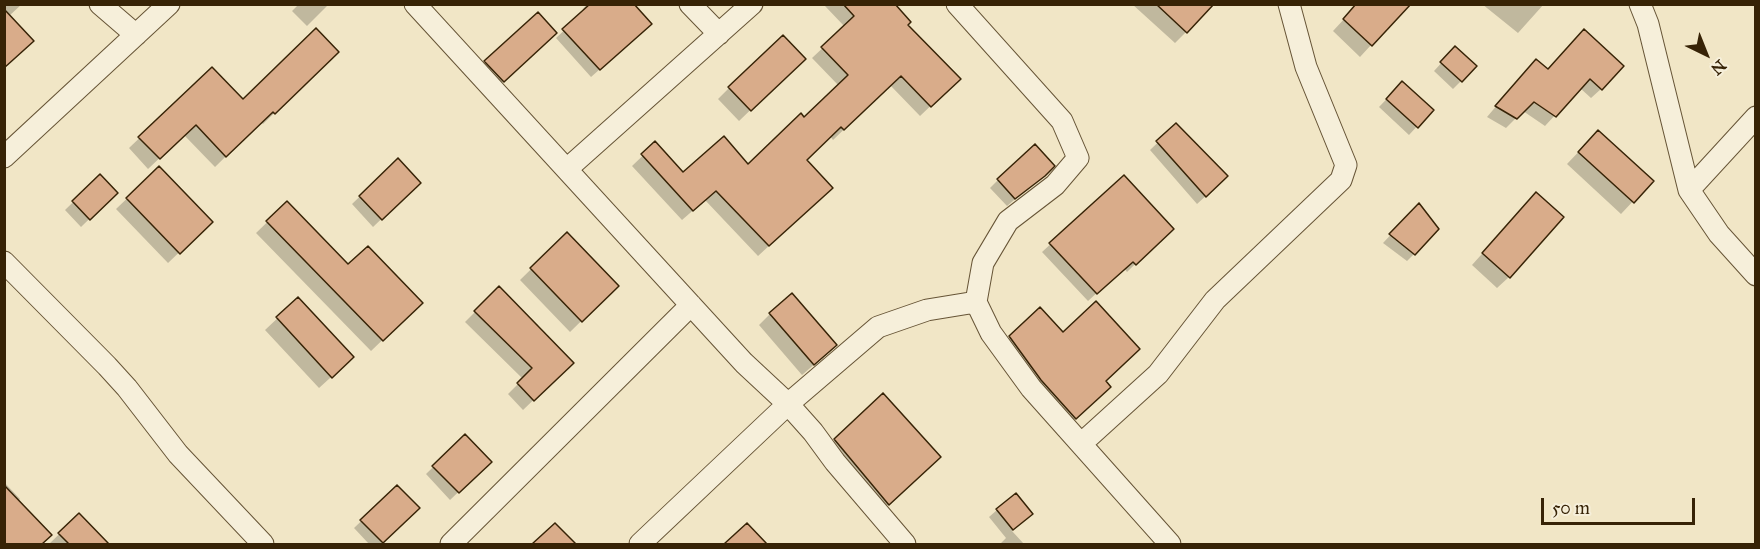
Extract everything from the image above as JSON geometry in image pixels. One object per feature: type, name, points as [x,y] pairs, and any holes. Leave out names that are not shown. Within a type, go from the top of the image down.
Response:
[{"type":"street","points":[[100,4],[136,35]]},
{"type":"street","points":[[4,157],[169,4]]},
{"type":"street","points":[[415,4],[744,363],[788,404],[905,544]]},
{"type":"street","points":[[690,4],[719,34]]},
{"type":"street","points":[[567,169],[752,4]]},
{"type":"street","points":[[957,4],[1062,121],[1078,158],[1055,185],[1008,221],[983,263],[976,302],[991,333],[1031,388],[1170,544]]},
{"type":"street","points":[[1082,443],[1158,374],[1215,300],[1341,180],[1346,165],[1306,67],[1289,4]]},
{"type":"street","points":[[1640,4],[1648,24],[1689,190],[1719,234],[1755,275]]},
{"type":"street","points":[[1689,190],[1755,117]]},
{"type":"street","points":[[4,262],[128,388],[178,454],[263,544]]},
{"type":"street","points":[[640,544],[788,404],[878,327],[927,310],[976,302]]},
{"type":"street","points":[[451,544],[691,305]]},
{"type":"building","points":[[590,4],[634,4],[652,24],[600,70],[562,29]]},
{"type":"building","points":[[843,4],[895,4],[911,22],[908,25],[961,79],[931,107],[901,76],[844,130],[841,127],[807,160],[833,188],[769,246],[716,191],[693,211],[641,154],[655,141],[683,172],[724,136],[748,164],[801,113],[804,117],[848,75],[821,47],[854,16]]},
{"type":"building","points":[[1156,4],[1214,4],[1187,33]]},
{"type":"building","points":[[1356,4],[1411,4],[1372,46],[1343,19]]},
{"type":"building","points":[[4,9],[34,41],[4,68]]},
{"type":"building","points":[[538,12],[557,33],[504,82],[484,61]]},
{"type":"building","points":[[316,28],[339,52],[275,114],[273,112],[226,157],[196,125],[160,159],[138,137],[212,67],[243,99]]},
{"type":"building","points":[[1584,29],[1624,66],[1602,90],[1590,79],[1556,117],[1534,102],[1517,119],[1495,106],[1536,59],[1548,69]]},
{"type":"building","points":[[783,35],[806,59],[751,111],[728,87]]},
{"type":"building","points":[[1455,46],[1477,66],[1462,82],[1440,62]]},
{"type":"building","points":[[1402,81],[1434,110],[1418,128],[1386,99]]},
{"type":"building","points":[[1176,123],[1228,176],[1206,197],[1156,141]]},
{"type":"building","points":[[1598,130],[1654,181],[1634,203],[1578,152]]},
{"type":"building","points":[[1035,144],[1055,166],[1015,199],[997,179]]},
{"type":"building","points":[[398,158],[421,183],[382,220],[359,196]]},
{"type":"building","points":[[159,166],[213,222],[180,254],[126,198]]},
{"type":"building","points":[[100,174],[118,193],[90,220],[72,201]]},
{"type":"building","points":[[1124,175],[1174,229],[1136,265],[1133,262],[1097,294],[1049,243]]},
{"type":"building","points":[[1536,192],[1564,217],[1510,278],[1482,253]]},
{"type":"building","points":[[287,201],[348,264],[368,246],[423,303],[383,341],[266,221]]},
{"type":"building","points":[[1419,203],[1439,229],[1415,255],[1389,234]]},
{"type":"building","points":[[567,232],[619,286],[582,322],[530,268]]},
{"type":"building","points":[[499,286],[574,363],[534,401],[517,383],[532,368],[474,311]]},
{"type":"building","points":[[792,293],[837,345],[814,365],[769,313]]},
{"type":"building","points":[[298,297],[354,357],[332,378],[276,317]]},
{"type":"building","points":[[1096,301],[1140,349],[1106,381],[1111,387],[1076,419],[1041,380],[1009,336],[1040,307],[1063,332]]},
{"type":"building","points":[[883,393],[941,457],[889,505],[834,439]]},
{"type":"building","points":[[465,434],[492,462],[459,493],[432,466]]},
{"type":"building","points":[[4,485],[52,535],[42,544],[4,544]]},
{"type":"building","points":[[397,485],[420,508],[383,543],[360,520]]},
{"type":"building","points":[[1016,493],[1033,514],[1013,530],[996,509]]},
{"type":"building","points":[[79,513],[109,544],[69,544],[58,533]]},
{"type":"building","points":[[555,523],[576,544],[532,544]]},
{"type":"building","points":[[747,523],[767,544],[724,544]]}]
